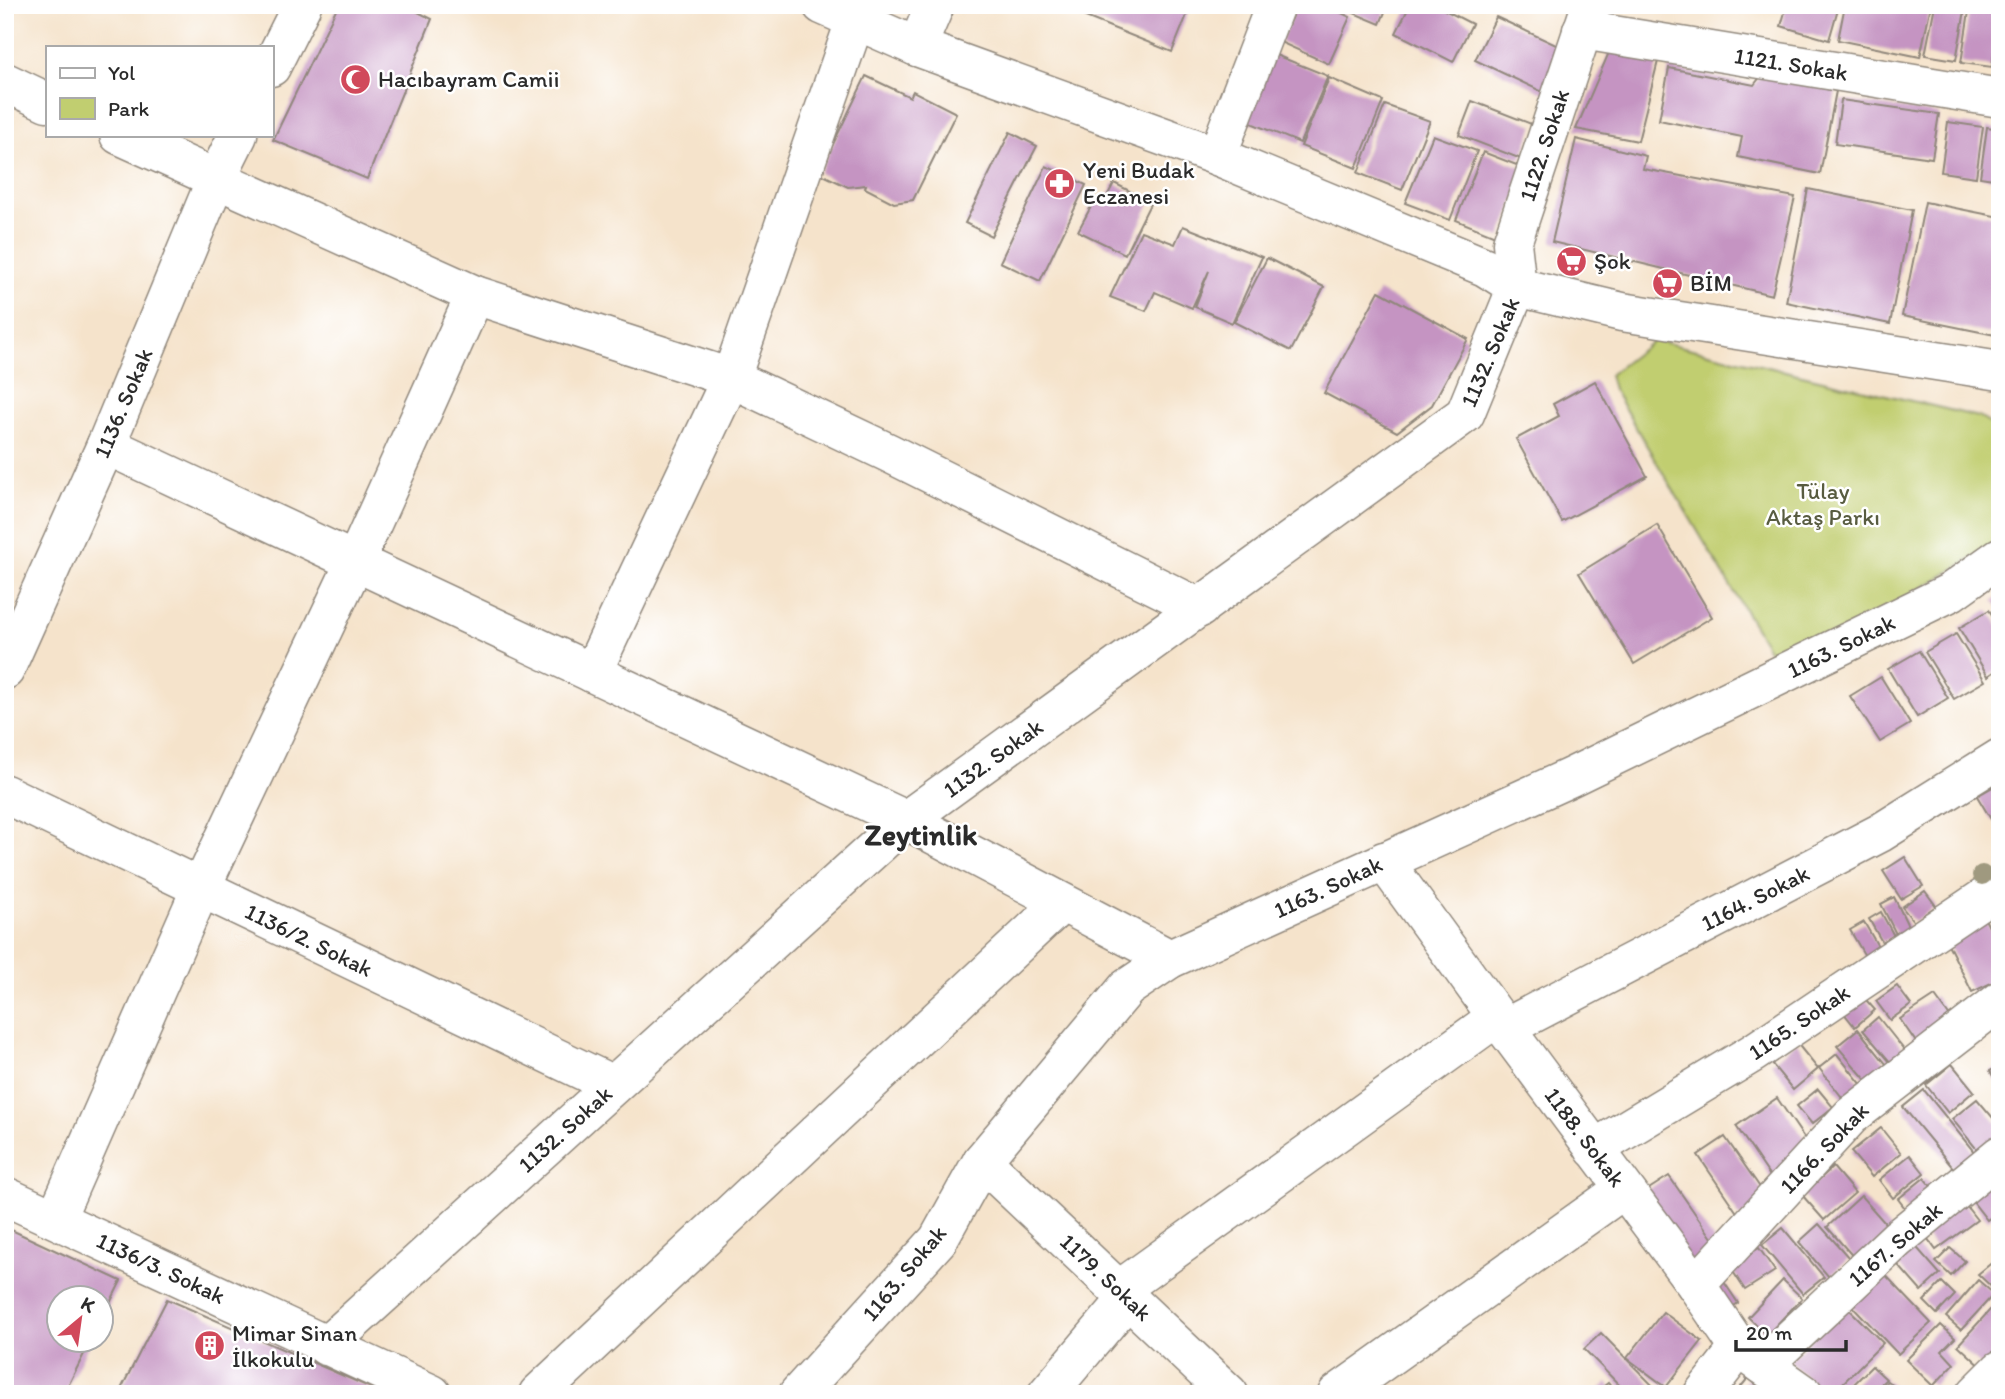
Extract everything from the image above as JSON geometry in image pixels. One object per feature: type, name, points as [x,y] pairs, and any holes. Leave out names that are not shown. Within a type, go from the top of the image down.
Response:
[{"type":"street","points":[[273,63],[302,5]]},
{"type":"street","points":[[917,47],[935,5]]},
{"type":"street","points":[[1217,156],[1275,5]]},
{"type":"street","points":[[592,673],[730,378],[838,13],[917,47],[1217,156],[1485,267],[1517,287],[1622,312],[2000,371]]},
{"type":"street","name":"1121. Sokak","points":[[1586,18],[2000,98]]},
{"type":"street","name":"1122. Sokak","points":[[1517,287],[1512,243],[1586,18]]},
{"type":"street","points":[[5,82],[46,102]]},
{"type":"street","points":[[121,136],[475,295],[730,378],[889,453],[1200,608]]},
{"type":"street","name":"1136. Sokak","points":[[5,670],[106,445],[216,179],[238,136]]},
{"type":"street","name":"1132. Sokak","points":[[326,1346],[906,820],[1465,414],[1517,287]]},
{"type":"street","points":[[56,1218],[201,888],[355,562],[475,295]]},
{"type":"street","points":[[106,445],[906,820],[1170,959]]},
{"type":"street","name":"1163. Sokak","points":[[798,1394],[938,1240],[982,1161],[1127,988],[1170,959],[1571,777],[1951,592],[2000,557]]},
{"type":"street","name":"1164. Sokak","points":[[1125,1293],[1501,1023],[1880,833],[2000,758]]},
{"type":"street","name":"1136/2. Sokak","points":[[5,794],[613,1085]]},
{"type":"street","name":"1188. Sokak","points":[[1384,861],[1594,1149],[1751,1356],[1804,1394]]},
{"type":"street","name":"1165. Sokak","points":[[1594,1149],[1753,1053],[2000,887]]},
{"type":"street","points":[[538,1394],[1062,903]]},
{"type":"street","name":"1166. Sokak","points":[[1696,1285],[1851,1115],[2000,1001]]},
{"type":"street","name":"1167. Sokak","points":[[1703,1394],[2000,1155]]},
{"type":"street","name":"1179. Sokak","points":[[982,1161],[1125,1293],[1229,1394]]},
{"type":"street","points":[[1337,1394],[1624,1189]]},
{"type":"street","name":"1136/3. Sokak","points":[[5,1196],[432,1394]]},
{"type":"street","points":[[1047,1394],[1125,1293]]},
{"type":"street","points":[[1976,1394],[2000,1370]]},
{"type":"green space","name":"Tülay Aktaş Parkı","points":[[1654,340],[1979,417],[2000,430],[2000,542],[1781,671],[1613,389],[1609,375]]},
{"type":"building","name":"Hacıbayram Camii","points":[[338,5],[404,5],[432,19],[367,179],[273,140]]},
{"type":"building","points":[[866,5],[893,5],[889,15]]},
{"type":"building","points":[[1056,5],[1191,5],[1172,52]]},
{"type":"building","points":[[1297,5],[1325,5],[1350,17],[1329,64],[1280,42]]},
{"type":"building","points":[[1352,5],[1388,5],[1380,24],[1349,11]]},
{"type":"building","points":[[1410,5],[1435,5],[1472,24],[1453,62],[1396,33]]},
{"type":"building","points":[[1787,5],[1839,5],[1829,40],[1781,26]]},
{"type":"building","points":[[1845,5],[1931,5],[1920,57],[1838,40]]},
{"type":"building","points":[[1935,5],[1966,5],[1956,60],[1925,55]]},
{"type":"building","points":[[1970,5],[2000,5],[1992,67],[1961,63]]},
{"type":"building","points":[[1496,17],[1569,51],[1549,95],[1475,60]]},
{"type":"building","points":[[1610,50],[1659,57],[1638,141],[1576,129]]},
{"type":"building","points":[[1273,54],[1328,76],[1300,143],[1246,121]]},
{"type":"building","points":[[1669,68],[1754,85],[1761,76],[1836,91],[1820,174],[1738,157],[1742,137],[1659,120]]},
{"type":"building","points":[[866,76],[910,97],[913,91],[956,113],[913,200],[894,203],[865,188],[866,185],[848,187],[819,173]]},
{"type":"building","points":[[1329,78],[1383,101],[1356,168],[1301,146]]},
{"type":"building","points":[[1841,100],[1939,114],[1932,158],[1835,144]]},
{"type":"building","points":[[1472,101],[1534,125],[1521,159],[1459,135]]},
{"type":"building","points":[[1385,105],[1430,121],[1402,190],[1358,173]]},
{"type":"building","points":[[1948,122],[1983,127],[1976,177],[1941,172]]},
{"type":"building","points":[[1987,127],[2000,129],[2000,180],[1980,177]]},
{"type":"building","points":[[1010,132],[1037,146],[991,236],[965,223]]},
{"type":"building","points":[[1433,135],[1477,151],[1450,220],[1405,203]]},
{"type":"building","points":[[1576,139],[1646,156],[1643,169],[1795,197],[1772,295],[1552,242]]},
{"type":"building","points":[[1483,152],[1527,169],[1500,238],[1456,220]]},
{"type":"building","points":[[1046,166],[1086,185],[1040,281],[1000,262]]},
{"type":"building","points":[[1114,183],[1151,202],[1125,254],[1078,231],[1094,201],[1102,206]]},
{"type":"building","points":[[1808,189],[1912,210],[1890,324],[1786,302]]},
{"type":"building","points":[[1925,202],[2000,217],[2000,336],[1902,316]]},
{"type":"building","points":[[1183,226],[1262,257],[1232,323],[1195,307],[1209,271],[1192,308],[1155,292],[1146,311],[1110,297],[1141,231],[1175,244]]},
{"type":"building","points":[[1267,258],[1324,287],[1291,351],[1234,322]]},
{"type":"building","points":[[1379,291],[1468,339],[1432,405],[1397,432],[1324,393]]},
{"type":"building","points":[[1595,381],[1647,476],[1562,522],[1516,439],[1559,416],[1553,404]]},
{"type":"building","points":[[1657,525],[1712,617],[1634,664],[1579,573]]},
{"type":"building","points":[[2000,597],[2000,611],[1993,601]]},
{"type":"building","points":[[1989,610],[2000,627],[2000,668],[1988,676],[1959,628]]},
{"type":"building","points":[[1956,634],[1985,681],[1954,699],[1925,652]]},
{"type":"building","points":[[1919,651],[1948,698],[1917,717],[1888,669]]},
{"type":"building","points":[[1881,677],[1910,724],[1880,742],[1850,696]]},
{"type":"building","points":[[2000,783],[2000,817],[1992,821],[1977,796]]},
{"type":"building","points":[[1905,857],[1923,886],[1901,899],[1883,871]]},
{"type":"building","points":[[1925,891],[1936,906],[1914,922],[1902,907]]},
{"type":"building","points":[[1894,897],[1911,932],[1898,938],[1881,904]]},
{"type":"building","points":[[1881,912],[1894,936],[1882,942],[1869,919]]},
{"type":"building","points":[[1982,913],[2000,949],[2000,979],[1972,992],[1942,932]]},
{"type":"building","points":[[1864,922],[1880,950],[1866,958],[1850,930]]},
{"type":"building","points":[[1897,986],[1911,1005],[1890,1020],[1876,1001]]},
{"type":"building","points":[[1858,991],[1875,1010],[1855,1027],[1839,1007]]},
{"type":"building","points":[[1935,996],[1953,1021],[1918,1045],[1900,1019]]},
{"type":"building","points":[[1878,1017],[1905,1051],[1891,1063],[1863,1030]]},
{"type":"building","points":[[1858,1029],[1887,1065],[1867,1081],[1837,1046]]},
{"type":"building","points":[[1796,1042],[1818,1069],[1793,1090],[1771,1063]]},
{"type":"building","points":[[1837,1054],[1867,1091],[1849,1106],[1819,1068]]},
{"type":"building","points":[[1952,1064],[1974,1091],[1948,1113],[1926,1085]]},
{"type":"building","points":[[2000,1066],[2000,1088],[1990,1071]]},
{"type":"building","points":[[1818,1089],[1833,1107],[1812,1124],[1797,1106]]},
{"type":"building","points":[[1924,1090],[1975,1153],[1954,1169],[1903,1107]]},
{"type":"building","points":[[1777,1098],[1813,1151],[1772,1179],[1736,1126]]},
{"type":"building","points":[[1977,1099],[2000,1126],[2000,1137],[1980,1153],[1952,1119]]},
{"type":"building","points":[[1881,1128],[1901,1153],[1872,1177],[1851,1152]]},
{"type":"building","points":[[1725,1137],[1768,1199],[1740,1217],[1698,1155]]},
{"type":"building","points":[[1910,1155],[1924,1173],[1893,1198],[1879,1180]]},
{"type":"building","points":[[1833,1167],[1855,1193],[1824,1220],[1802,1195]]},
{"type":"building","points":[[2000,1168],[2000,1210],[1987,1220],[1966,1193]]},
{"type":"building","points":[[1669,1176],[1719,1248],[1690,1267],[1641,1194]]},
{"type":"building","points":[[1924,1178],[1935,1191],[1908,1212],[1898,1199]]},
{"type":"building","points":[[1861,1196],[1892,1231],[1857,1261],[1827,1227]]},
{"type":"building","points":[[1963,1202],[1977,1220],[1936,1250],[1922,1231]]},
{"type":"building","points":[[1819,1224],[1849,1258],[1829,1277],[1799,1242]]},
{"type":"building","points":[[5,1227],[121,1281],[116,1291],[116,1284],[46,1284],[46,1354],[84,1354],[64,1394],[5,1394]]},
{"type":"building","points":[[1783,1228],[1824,1277],[1803,1294],[1762,1245]]},
{"type":"building","points":[[1911,1241],[1940,1274],[1921,1291],[1892,1258]]},
{"type":"building","points":[[1759,1248],[1775,1271],[1745,1290],[1730,1267]]},
{"type":"building","points":[[1950,1248],[1965,1261],[1951,1276],[1936,1262]]},
{"type":"building","points":[[2000,1256],[2000,1295],[1978,1274]]},
{"type":"building","points":[[1879,1268],[1931,1323],[1898,1354],[1846,1299]]},
{"type":"building","points":[[1722,1279],[1738,1303],[1724,1313],[1708,1288]]},
{"type":"building","points":[[1783,1280],[1802,1298],[1767,1335],[1748,1317]]},
{"type":"building","points":[[1978,1280],[1994,1294],[1961,1330],[1946,1317]]},
{"type":"building","points":[[1942,1282],[1955,1295],[1937,1314],[1924,1301]]},
{"type":"building","name":"Mimar Sinan İlkokulu","points":[[167,1299],[385,1394],[119,1393]]},
{"type":"building","points":[[2000,1299],[2000,1353],[1985,1370],[1958,1345]]},
{"type":"building","points":[[1845,1305],[1883,1343],[1832,1394],[1823,1394],[1790,1360]]},
{"type":"building","points":[[1663,1312],[1702,1341],[1666,1387],[1627,1358]]},
{"type":"building","points":[[1941,1325],[1955,1338],[1942,1351],[1954,1364],[1933,1386],[1906,1360]]},
{"type":"building","points":[[1601,1333],[1661,1394],[1628,1394],[1584,1349]]},
{"type":"building","points":[[1872,1366],[1886,1379],[1871,1394],[1844,1394]]},
{"type":"building","points":[[1748,1378],[1768,1394],[1735,1394]]},
{"type":"building","points":[[1887,1381],[1905,1394],[1877,1394]]},
{"type":"building","points":[[1608,1383],[1617,1394],[1594,1394]]},
{"type":"place","name":"Hacıbayram Camii","points":[[355,79]]},
{"type":"place","name":"Yeni Budak Eczanesi","points":[[1060,183]]},
{"type":"place","name":"Şok","points":[[1571,261]]},
{"type":"place","name":"BİM","points":[[1667,283]]},
{"type":"place","name":"Mimar Sinan İlkokulu","points":[[209,1346]]},
{"type":"district","name":"Zeytinlik","points":[[921,834]]}]
